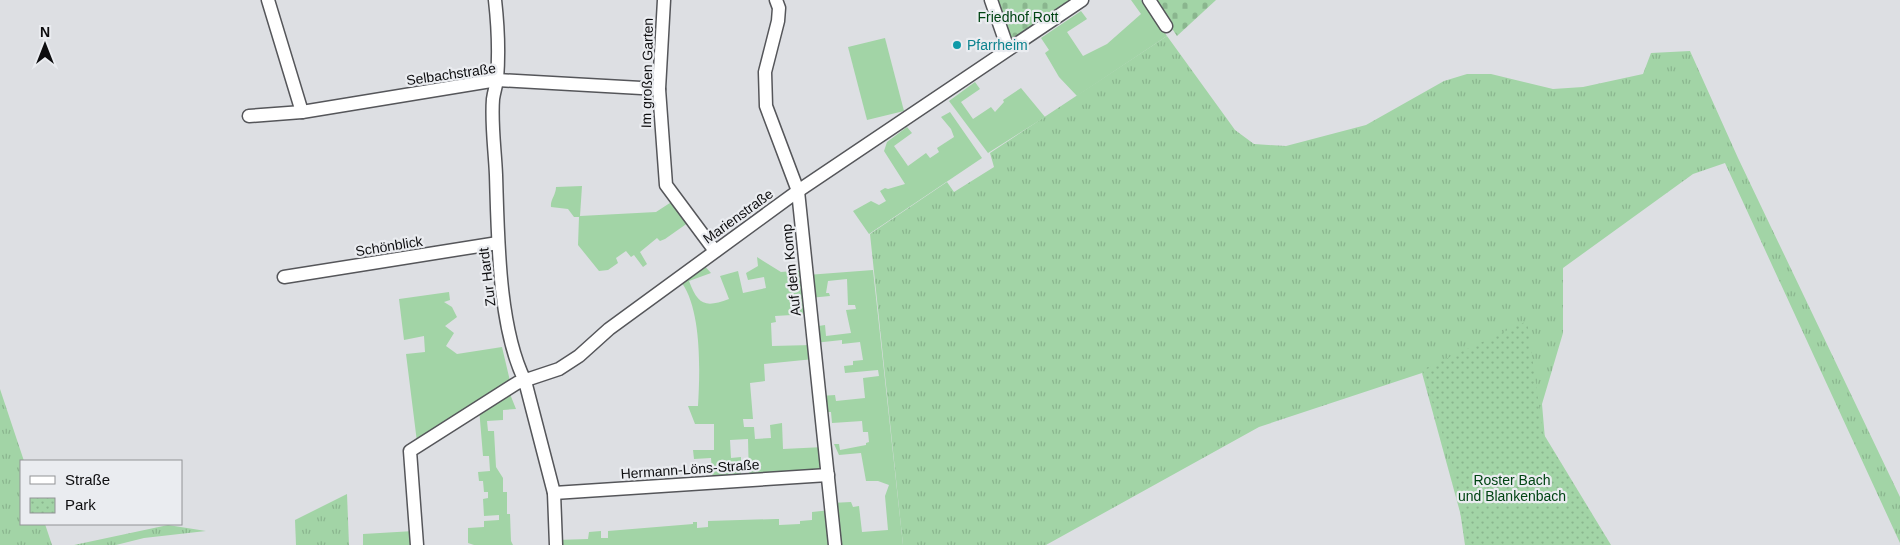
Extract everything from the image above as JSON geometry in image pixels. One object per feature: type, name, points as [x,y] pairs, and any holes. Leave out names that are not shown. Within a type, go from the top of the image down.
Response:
[{"type":"street","points":[[268,0],[302,112]]},
{"type":"street","name":"Zur Hardt","points":[[495,0],[497,80],[493,98],[498,244],[504,301],[516,364],[525,381],[554,493],[556,545]]},
{"type":"street","name":"Im großen Garten","points":[[664,0],[659,89],[666,185],[715,251]]},
{"type":"street","points":[[991,0],[1008,49]]},
{"type":"street","name":"Marienstraße","points":[[417,545],[410,451],[517,383],[559,369],[579,356],[608,329],[798,191],[1082,0]]},
{"type":"street","points":[[1149,0],[1166,26]]},
{"type":"street","name":"Auf dem Komp","points":[[778,4],[778,22],[765,72],[766,106],[798,191],[835,545]]},
{"type":"street","name":"Selbachstraße","points":[[249,116],[302,112],[497,80],[659,89]]},
{"type":"street","name":"Schönblick","points":[[284,277],[498,244]]},
{"type":"street","name":"Hermann-Löns-Straße","points":[[554,493],[828,475]]},
{"type":"green space","name":"Friedhof Rott","points":[[995,0],[1075,0],[1015,40],[1006,37]]},
{"type":"green space","points":[[1131,0],[1141,0],[1167,36],[1077,96],[1059,77],[1045,53],[1049,50],[1041,38],[1081,11],[1087,19],[1067,32],[1083,56],[1107,44],[1141,14]]},
{"type":"green space","points":[[1153,0],[1216,0],[1177,36]]},
{"type":"green space","points":[[1167,36],[1235,130],[1254,144],[1286,146],[1366,125],[1444,81],[1467,74],[1491,74],[1553,89],[1583,87],[1643,74],[1651,53],[1690,51],[1738,158],[1900,497],[1900,543],[1725,163],[1693,174],[1563,268],[1563,333],[1542,404],[1546,451],[1469,545],[1422,373],[1259,427],[1046,545],[903,545],[870,234],[947,182],[954,192],[994,167],[990,153]]},
{"type":"green space","points":[[885,38],[904,111],[867,120],[848,47]]},
{"type":"green space","points":[[975,82],[980,89],[961,102],[973,119],[991,107],[995,112],[1004,102],[1003,100],[1021,88],[1045,117],[988,153],[949,101]]},
{"type":"green space","points":[[950,112],[982,158],[869,234],[853,211],[871,201],[879,205],[886,201],[880,191],[885,188],[888,189],[905,184],[884,151],[887,142],[907,127],[912,133],[894,146],[908,166],[926,153],[930,158],[939,152],[937,148],[954,137],[951,129],[941,117]]},
{"type":"green space","points":[[582,186],[580,216],[656,212],[676,199],[692,220],[665,239],[660,241],[657,238],[640,252],[647,264],[643,267],[634,255],[631,257],[626,251],[616,258],[618,263],[608,270],[599,271],[578,245],[579,217],[574,217],[568,209],[551,207],[556,187]]},
{"type":"green space","points":[[757,257],[781,272],[805,270],[809,314],[775,316],[776,322],[771,323],[772,346],[812,345],[814,359],[764,364],[765,381],[750,383],[753,419],[743,419],[744,427],[754,427],[755,439],[771,438],[770,425],[782,423],[783,449],[824,447],[826,473],[749,479],[748,439],[730,440],[731,458],[741,457],[741,479],[713,482],[711,458],[694,459],[693,450],[714,450],[714,424],[695,424],[688,406],[698,406],[699,360],[693,310],[689,295],[682,283],[701,262],[711,273],[689,281],[699,300],[708,304],[729,299],[720,276],[738,271],[743,293],[766,288],[764,277],[748,280],[746,273],[758,266]]},
{"type":"green space","points":[[873,270],[903,545],[836,545],[831,503],[851,502],[853,507],[859,506],[862,532],[888,530],[885,496],[889,485],[878,481],[866,481],[861,453],[839,455],[834,444],[839,444],[840,450],[866,445],[869,442],[868,432],[863,432],[862,421],[832,423],[831,412],[822,412],[820,396],[835,395],[836,401],[865,398],[863,378],[879,376],[878,370],[845,373],[844,366],[853,365],[853,361],[863,360],[860,342],[842,344],[842,340],[814,343],[812,327],[825,325],[826,336],[851,333],[846,310],[856,309],[855,305],[848,305],[847,279],[828,281],[826,293],[829,293],[830,296],[809,298],[807,275]]},
{"type":"green space","points":[[449,292],[450,300],[444,302],[452,307],[457,317],[445,326],[454,333],[446,346],[457,354],[502,347],[510,381],[417,442],[406,354],[425,352],[424,336],[404,340],[399,299]]},
{"type":"green space","name":"Roster Bach und Blankenbach","points":[[1527,321],[1543,433],[1611,545],[1465,545],[1454,470],[1422,370]]},
{"type":"green space","points":[[0,389],[24,460],[20,460],[20,525],[45,525],[52,545],[0,545]]},
{"type":"green space","points":[[508,389],[516,409],[503,410],[503,420],[487,421],[488,431],[494,431],[496,467],[503,478],[503,492],[507,492],[507,514],[510,514],[511,541],[513,545],[474,545],[468,543],[468,528],[484,527],[484,521],[499,520],[499,515],[484,516],[483,499],[488,498],[488,492],[484,492],[483,481],[479,481],[478,472],[490,471],[489,456],[483,456],[479,408]]},
{"type":"green space","points":[[347,494],[349,545],[296,545],[295,520]]},
{"type":"green space","points":[[831,510],[835,545],[557,545],[556,540],[588,539],[589,532],[601,531],[601,538],[608,538],[608,531],[693,524],[693,522],[697,522],[697,528],[708,527],[708,521],[779,519],[779,525],[800,524],[800,521],[812,520],[812,512]]},
{"type":"green space","points":[[168,525],[206,531],[144,538],[116,545],[74,545]]},
{"type":"green space","points":[[414,531],[415,545],[363,545],[363,534]]},
{"type":"place","name":"Pfarrheim","points":[[957,45]]}]
